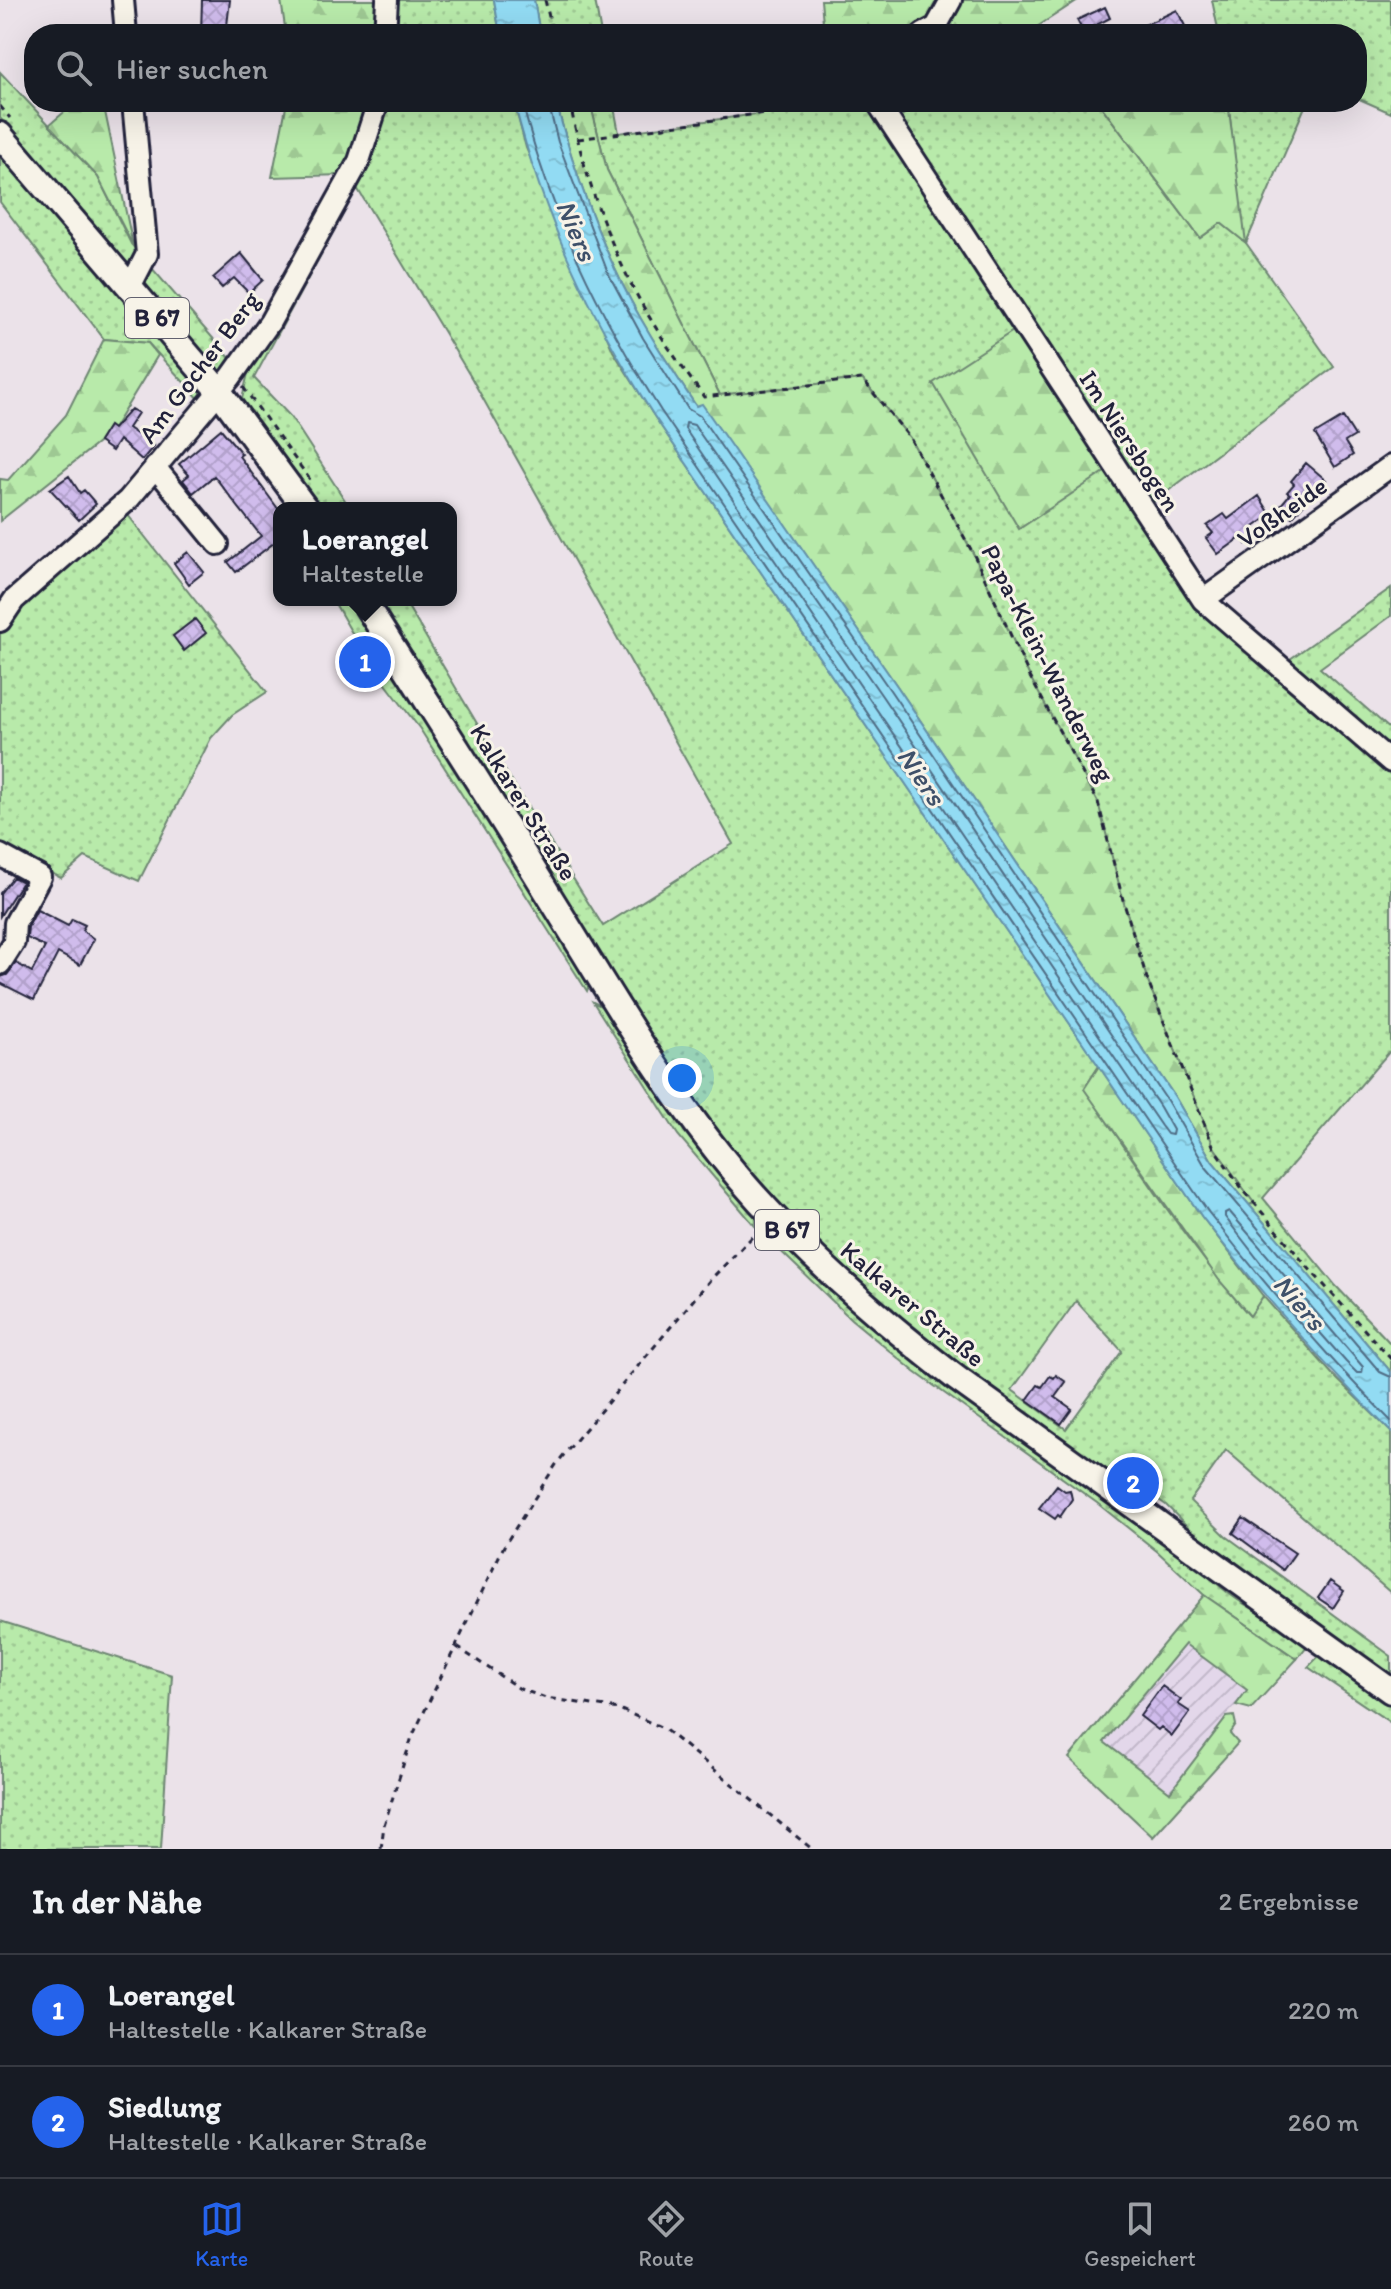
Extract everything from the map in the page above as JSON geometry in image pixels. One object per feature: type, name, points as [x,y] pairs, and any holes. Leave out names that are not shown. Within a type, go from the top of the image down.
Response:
[{"type":"main road","name":"B 67","points":[[0,135],[130,287],[225,384],[301,502]]},
{"type":"main road","name":"Kalkarer Straße","points":[[367,606],[665,1077],[737,1176],[773,1216],[891,1328],[1020,1425],[1391,1691]]},
{"type":"street","points":[[123,0],[125,24]]},
{"type":"street","points":[[386,24],[387,0]]},
{"type":"street","points":[[938,24],[951,0]]},
{"type":"street","points":[[130,287],[147,254],[134,112]]},
{"type":"street","name":"Am Gocher Berg","points":[[0,621],[14,600],[128,500],[225,384],[270,322],[359,161],[375,112]]},
{"type":"street","name":"Im Niersbogen","points":[[884,112],[1203,600],[1391,762]]},
{"type":"street","name":"Voßheide","points":[[1203,600],[1391,466]]},
{"type":"street","points":[[155,467],[218,544]]},
{"type":"street","points":[[0,855],[40,877],[15,923],[14,942],[0,964]]},
{"type":"path","points":[[545,0],[551,24]]},
{"type":"path","name":"Papa-Klein-Wanderweg","points":[[572,112],[576,139],[624,268],[657,329],[704,397],[862,379],[910,438],[974,555],[1029,675],[1098,802],[1148,982],[1214,1148],[1241,1187],[1305,1264],[1391,1359]]},
{"type":"path","points":[[576,139],[772,112]]},
{"type":"path","points":[[225,384],[245,390],[312,482]]},
{"type":"path","points":[[381,1849],[384,1825],[412,1737],[504,1546],[557,1463],[710,1280],[773,1216]]},
{"type":"path","points":[[457,1647],[520,1689],[546,1698],[619,1709],[663,1728],[812,1849]]},
{"type":"shaded area","points":[[1185,1644],[1247,1690],[1170,1793],[1103,1742]]},
{"type":"green space","points":[[281,0],[377,0],[376,24],[285,24]]},
{"type":"green space","points":[[395,0],[494,0],[498,24],[394,24]]},
{"type":"green space","points":[[534,0],[595,0],[599,24],[538,24]]},
{"type":"green space","points":[[821,0],[1078,0],[1041,24],[823,24]]},
{"type":"green space","points":[[1212,0],[1391,0],[1391,113],[1367,102],[1367,24],[1217,24]]},
{"type":"green space","points":[[0,72],[24,98],[24,112],[37,112],[98,177],[131,244],[237,366],[218,375],[0,118]]},
{"type":"green space","points":[[64,112],[105,112],[133,246],[98,177],[49,125]]},
{"type":"green space","points":[[285,112],[366,112],[358,146],[343,175],[272,177]]},
{"type":"green space","points":[[385,112],[517,112],[526,148],[613,351],[654,416],[1099,1066],[1085,1088],[1184,1233],[1249,1315],[1263,1296],[1333,1375],[1391,1432],[1391,1593],[1226,1450],[1190,1501],[1226,1536],[1391,1656],[1391,1680],[1198,1537],[1166,1505],[1132,1481],[1097,1467],[956,1363],[853,1281],[761,1187],[707,1118],[657,1046],[383,606],[408,606],[498,759],[603,926],[733,844],[472,379],[357,188],[254,378],[291,417],[346,502],[313,502],[241,403],[248,373],[314,247],[363,163],[375,153]],"holes":[[[1076,1301],[1122,1351],[1066,1429],[1012,1390]]]},
{"type":"green space","points":[[559,112],[592,112],[607,170],[720,395],[862,379],[910,438],[974,555],[1029,675],[1098,802],[1148,982],[1214,1147],[1254,1203],[1249,1205],[1212,1161],[1175,1097],[897,686],[702,405],[696,406],[663,356],[633,305],[606,249]]},
{"type":"green space","points":[[592,112],[615,112],[619,133],[771,112],[884,112],[891,123],[907,112],[1106,112],[1200,238],[1221,223],[1245,242],[1229,112],[1303,112],[1246,243],[1334,367],[1144,509],[1203,600],[1280,666],[1391,588],[1391,616],[1320,668],[1391,730],[1391,1050],[1263,1198],[1335,1285],[1391,1344],[1391,1372],[1249,1205],[1253,1202],[1214,1148],[1148,982],[1123,900],[1029,675],[974,555],[910,438],[862,379],[720,395],[607,170]],"holes":[[[1010,308],[1114,465],[933,384],[1014,331]]]},
{"type":"green space","points":[[1106,112],[1229,112],[1246,243],[1221,223],[1200,238]]},
{"type":"green space","points":[[0,149],[204,387],[205,394],[201,401],[148,343],[104,339],[0,202]]},
{"type":"green space","points":[[1009,305],[1115,465],[1019,529],[933,383],[1013,331]]},
{"type":"green space","points":[[104,339],[148,343],[158,355],[113,429],[109,426],[98,443],[0,521],[0,479],[8,480],[66,415]]},
{"type":"green space","points":[[124,510],[267,692],[232,715],[211,738],[139,881],[85,857],[61,878],[0,846],[0,630],[20,602]]},
{"type":"green space","points":[[336,606],[354,606],[380,655],[411,692],[591,980],[587,991],[420,729],[367,659]]},
{"type":"green space","points":[[593,1002],[609,1010],[758,1213],[755,1226],[678,1135]]},
{"type":"green space","points":[[1099,1066],[1202,1217],[1263,1296],[1250,1316],[1219,1280],[1084,1089]]},
{"type":"green space","points":[[775,1230],[1184,1551],[1229,1593],[1289,1626],[1306,1647],[1297,1659],[1204,1595],[1158,1552],[1097,1503],[915,1372],[851,1319],[762,1233]]},
{"type":"green space","points":[[1204,1595],[1297,1659],[1251,1709],[1236,1705],[1247,1690],[1185,1644],[1104,1742],[1170,1792],[1227,1717],[1234,1716],[1236,1725],[1230,1734],[1238,1743],[1153,1837],[1069,1758]]},
{"type":"green space","points":[[0,1621],[172,1675],[161,1849],[0,1849]]},
{"type":"green space","points":[[1319,1656],[1329,1656],[1391,1705],[1391,1723],[1308,1667]]},
{"type":"water","points":[[494,0],[534,0],[538,24],[498,24]]},
{"type":"water","name":"Niers","points":[[517,112],[559,112],[582,187],[606,249],[663,356],[696,406],[702,404],[897,686],[1175,1097],[1212,1161],[1391,1372],[1391,1432],[1293,1328],[1202,1217],[654,416],[609,340],[571,265]]},
{"type":"building","points":[[202,0],[230,0],[227,24],[201,24]]},
{"type":"building","points":[[1105,7],[1110,18],[1098,24],[1079,24],[1077,20]]},
{"type":"building","points":[[1177,10],[1184,24],[1147,24]]},
{"type":"building","points":[[241,253],[263,280],[249,293],[234,278],[222,288],[213,278]]},
{"type":"building","points":[[131,409],[138,413],[128,428],[154,446],[142,460],[119,440],[112,451],[99,442],[109,426],[113,429]]},
{"type":"building","points":[[1343,417],[1355,436],[1345,442],[1353,455],[1335,467],[1315,434]]},
{"type":"building","points":[[221,429],[242,454],[239,456],[273,502],[273,544],[236,572],[228,562],[261,536],[214,476],[193,493],[183,480],[189,475],[179,464]]},
{"type":"building","points":[[1306,463],[1326,480],[1292,517],[1280,506],[1290,494],[1287,492],[1294,484],[1291,481]]},
{"type":"building","points":[[69,476],[80,493],[84,490],[96,504],[79,520],[50,489]]},
{"type":"building","points":[[1259,496],[1271,515],[1251,529],[1256,536],[1246,544],[1242,537],[1218,554],[1206,538],[1213,533],[1207,526],[1224,514],[1228,519]]},
{"type":"building","points":[[188,552],[204,572],[189,584],[174,563]]},
{"type":"building","points":[[195,619],[206,633],[184,651],[173,636]]},
{"type":"building","points":[[13,877],[22,882],[0,916],[0,893]]},
{"type":"building","points":[[37,910],[68,926],[72,919],[85,925],[82,930],[94,939],[80,965],[58,953],[34,1000],[0,983],[0,977],[7,975],[16,963],[32,972],[45,947],[27,938],[28,927]]},
{"type":"building","points":[[1056,1375],[1066,1382],[1055,1397],[1072,1409],[1061,1424],[1027,1400],[1038,1385],[1042,1387],[1050,1376],[1054,1378]]},
{"type":"building","points":[[1057,1485],[1065,1491],[1070,1490],[1072,1499],[1060,1517],[1058,1515],[1055,1519],[1039,1508]]},
{"type":"building","points":[[1243,1518],[1295,1553],[1283,1570],[1233,1533]]},
{"type":"building","points":[[1330,1581],[1344,1591],[1333,1608],[1318,1598]]},
{"type":"building","points":[[1162,1686],[1181,1700],[1178,1704],[1190,1712],[1172,1736],[1140,1716]]},
{"type":"place","name":"Loerangel","points":[[365,662]]},
{"type":"place","name":"Siedlung","points":[[1133,1483]]}]
